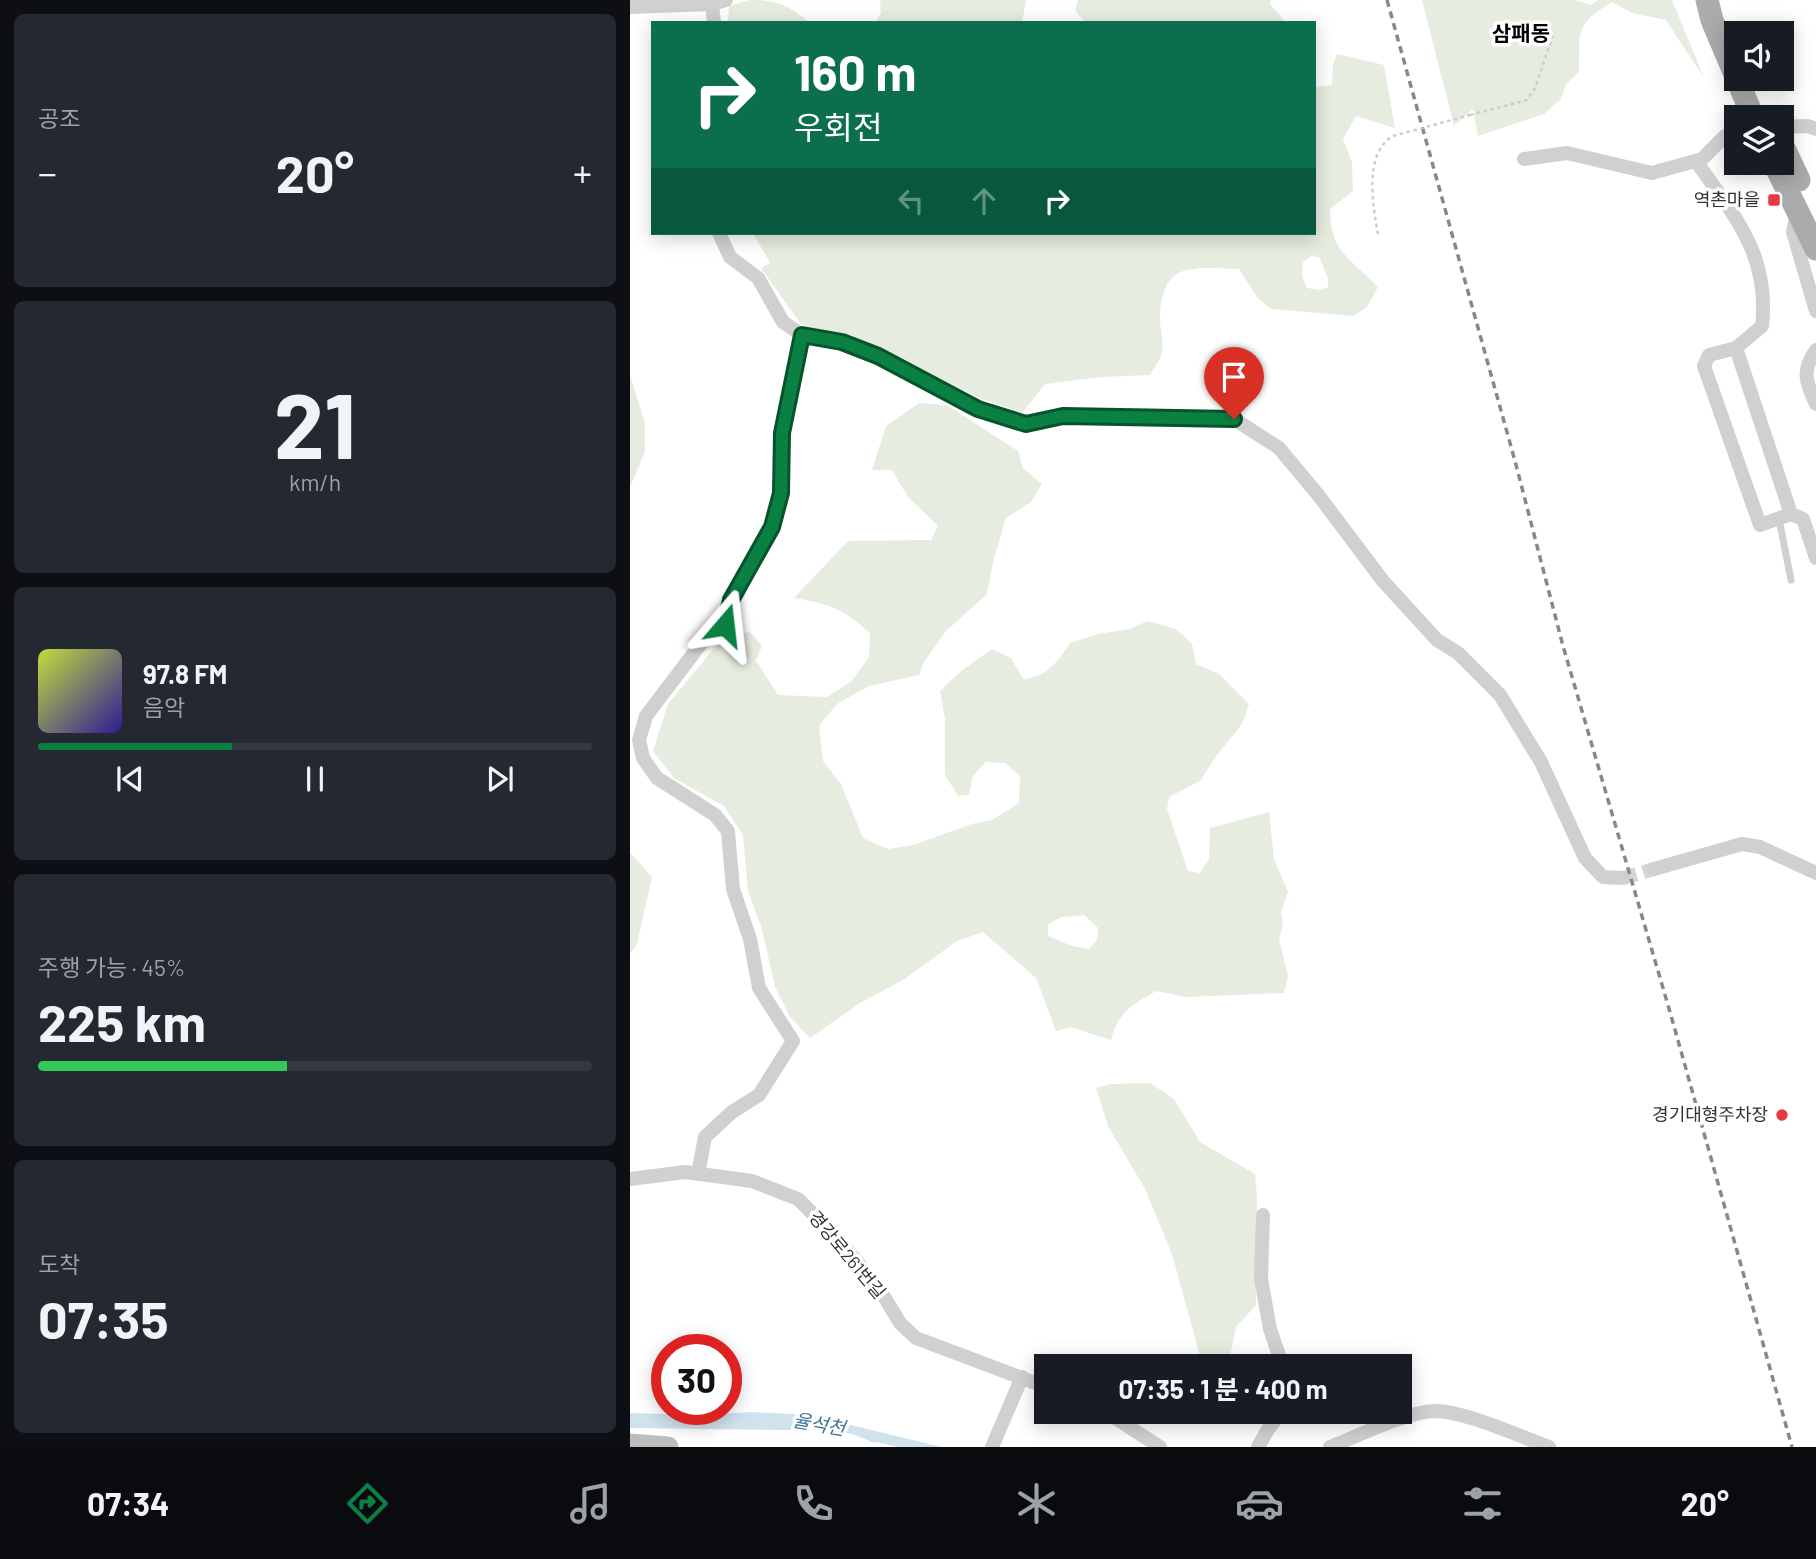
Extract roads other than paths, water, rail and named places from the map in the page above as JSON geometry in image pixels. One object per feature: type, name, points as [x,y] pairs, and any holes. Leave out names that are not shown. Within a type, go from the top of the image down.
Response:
[{"type":"main road","points":[[1707,0],[1712,20],[1748,105]]},
{"type":"main road","points":[[1722,0],[1729,21]]},
{"type":"main road","points":[[1782,175],[1807,213]]},
{"type":"main road","points":[[1793,175],[1816,249]]},
{"type":"main road","points":[[630,1444],[668,1447]]},
{"type":"street","points":[[630,7],[717,1],[714,21]]},
{"type":"street","points":[[1794,127],[1816,129]]},
{"type":"street","points":[[1524,159],[1567,153],[1652,173],[1702,159],[1724,137]]},
{"type":"street","points":[[1696,161],[1750,240],[1759,263],[1764,307],[1762,326],[1736,348],[1709,355],[1704,366],[1760,525],[1797,516]]},
{"type":"street","points":[[1807,213],[1793,232],[1816,312]]},
{"type":"street","points":[[720,235],[730,257],[758,278],[783,323],[802,335],[842,342],[878,356],[978,409],[1026,424],[1063,416],[1234,419],[1279,448],[1383,581],[1437,640],[1458,653],[1500,695],[1541,762],[1585,858],[1603,877],[1623,878]]},
{"type":"street","points":[[698,1174],[705,1137],[732,1112],[759,1095],[793,1041],[759,988],[750,939],[733,889],[728,831],[715,815],[657,778],[643,758],[639,740],[646,716],[706,637],[725,625],[731,600],[772,527],[781,493],[782,433],[802,335]]},
{"type":"street","points":[[1736,348],[1797,516],[1816,558]]},
{"type":"street","points":[[1816,350],[1810,359],[1805,380],[1816,404]]},
{"type":"street","points":[[1654,869],[1742,844],[1760,847],[1816,873]]},
{"type":"street","name":"경강로261번길","points":[[630,1179],[685,1172],[752,1181],[798,1199],[838,1239],[877,1285],[900,1323],[916,1338],[1034,1382]]},
{"type":"street","points":[[1263,1215],[1261,1279],[1270,1329],[1279,1354]]},
{"type":"street","points":[[992,1447],[1022,1377]]},
{"type":"street","points":[[1330,1447],[1403,1419],[1434,1411],[1463,1416],[1549,1447]]},
{"type":"street","points":[[1125,1424],[1160,1447]]},
{"type":"street","points":[[1258,1447],[1272,1424]]},
{"type":"lane","points":[[1791,580],[1797,516]]},
{"type":"water","name":"율석천","points":[[630,1413],[651,1414],[651,1425],[742,1425],[742,1413],[809,1415],[942,1447],[898,1447],[873,1443],[844,1432],[822,1429],[630,1428]]},
{"type":"tunnel","points":[[1623,878],[1654,869]]},
{"type":"railway","points":[[1387,0],[1515,461],[1563,646],[1670,1012],[1792,1447]]},
{"type":"place","name":"역촌마을","points":[[1774,200]]},
{"type":"place","name":"경기대형주차장","points":[[1782,1115]]},
{"type":"district","name":"삼패동","points":[[1521,34]]}]
